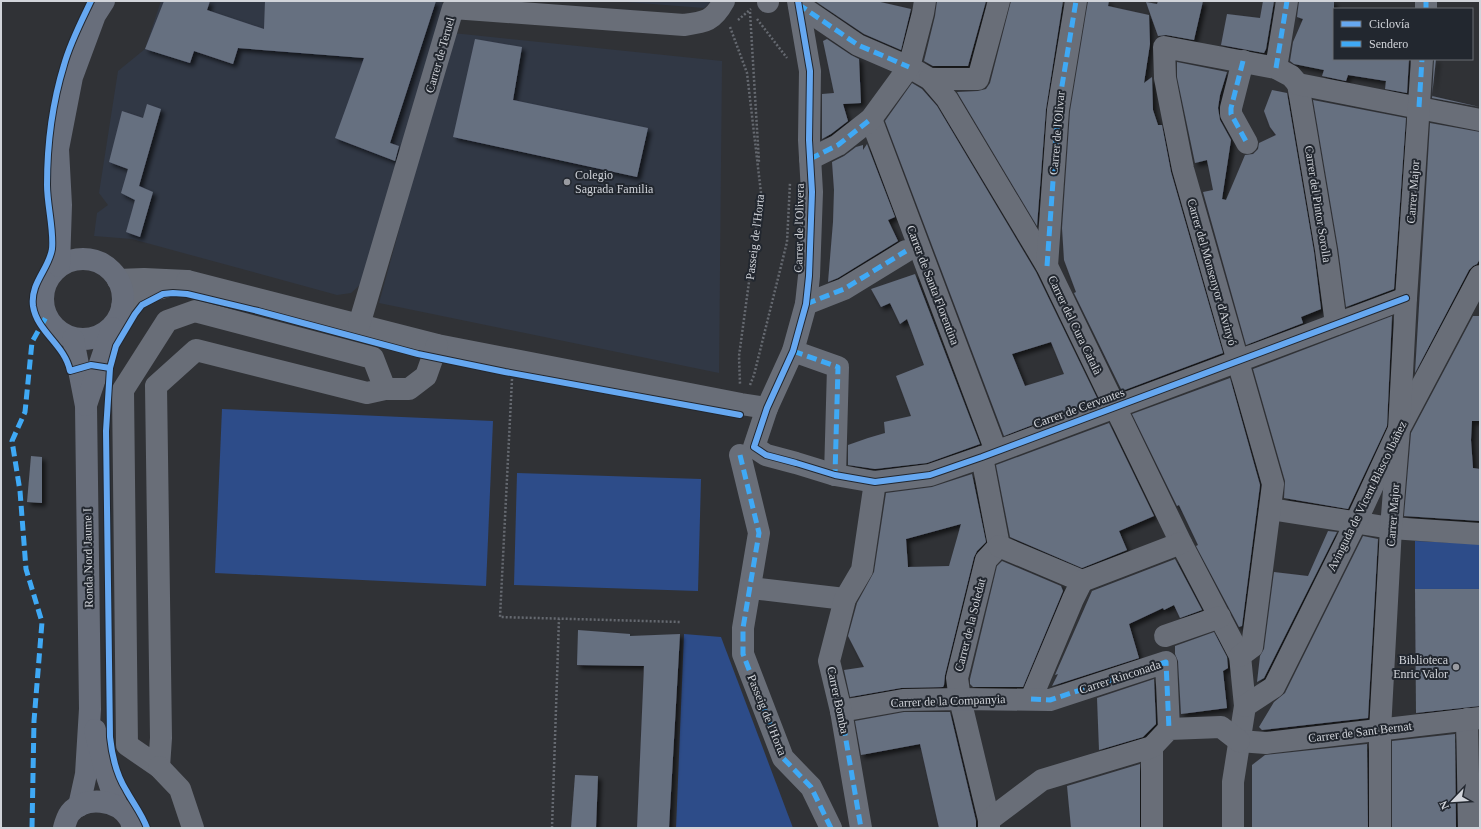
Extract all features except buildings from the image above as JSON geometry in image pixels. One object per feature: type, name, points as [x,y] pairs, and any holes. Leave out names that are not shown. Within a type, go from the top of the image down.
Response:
[{"type":"main road","points":[[59,266],[61,205],[58,149],[72,77],[95,15],[104,1]]},
{"type":"main road","points":[[61,205],[82,259]]},
{"type":"main road","points":[[82,259],[96,261],[108,268],[118,280],[123,293],[122,307],[118,320],[112,328],[100,336],[87,340],[73,339],[60,333],[54,328],[46,317],[42,303],[43,289],[49,276],[59,266],[69,261],[82,259]]},
{"type":"main road","name":"Ronda Nord Jaume I","points":[[86,406],[112,328]]},
{"type":"main road","name":"Ronda Nord Jaume I","points":[[73,339],[86,406],[90,709],[86,774],[79,806]]},
{"type":"main road","name":"Ronda Nord Jaume I","points":[[90,709],[106,773],[117,806]]},
{"type":"main road","points":[[64,828],[69,814],[79,806],[98,801],[117,806],[130,819],[133,828]]},
{"type":"street","points":[[703,23],[717,14],[724,1]]},
{"type":"street","points":[[930,79],[978,79],[1000,1]]},
{"type":"street","name":"Carrer de l'Olivar","points":[[1047,266],[1058,110],[1076,1]]},
{"type":"street","points":[[1276,68],[1287,1]]},
{"type":"street","name":"Carrer del Cura Català","points":[[798,3],[858,45],[909,67],[930,79],[947,99],[1047,266],[1181,543],[1240,656],[1245,706],[1233,782],[1233,828]]},
{"type":"street","name":"Carrer de l'Olivera","points":[[747,451],[793,351],[806,304],[809,276],[812,200],[809,140],[810,71],[798,3]]},
{"type":"street","points":[[810,159],[838,145],[871,118],[909,67],[924,7]]},
{"type":"street","name":"Carrer de Teruel","points":[[360,325],[454,8],[684,25],[703,23]]},
{"type":"street","name":"Carrer del Monsenyor d'Avinyó","points":[[1240,656],[1252,647],[1271,509],[1273,484],[1236,361],[1183,169],[1165,78],[1164,46],[1243,61]]},
{"type":"street","name":"Carrer Major","points":[[1380,828],[1380,730],[1391,528],[1399,429],[1422,60]]},
{"type":"street","points":[[1248,143],[1231,114],[1231,108],[1243,61],[1276,68],[1291,76],[1298,84],[1480,120]]},
{"type":"street","name":"Carrer del Pintor Sorolla","points":[[1298,84],[1326,250],[1336,324]]},
{"type":"street","name":"Carrer de Santa Florentina","points":[[871,118],[989,454]]},
{"type":"street","points":[[806,304],[844,289],[906,251]]},
{"type":"street","name":"Avinguda de Vicent Blasco Ibáñez","points":[[1245,706],[1274,687],[1356,522],[1399,429],[1480,276]]},
{"type":"street","points":[[118,280],[144,279],[187,281],[437,345],[767,408]]},
{"type":"street","points":[[122,307],[147,292],[187,281]]},
{"type":"street","name":"Carrer de Cervantes","points":[[747,451],[796,463],[835,475],[875,482],[930,475],[1406,298]]},
{"type":"street","points":[[192,828],[180,789],[159,767],[127,745],[122,390],[167,321],[195,311],[373,358],[385,389]]},
{"type":"street","points":[[159,767],[161,738],[156,386],[196,350],[367,392],[385,389],[409,389],[426,376],[437,345]]},
{"type":"street","points":[[793,351],[838,367],[835,475]]},
{"type":"street","points":[[747,451],[759,533],[751,588],[845,599]]},
{"type":"street","points":[[989,454],[999,546],[1082,582]]},
{"type":"street","name":"Carrer Bomba","points":[[861,828],[841,711],[830,661],[845,599],[862,570],[875,482]]},
{"type":"street","points":[[1271,509],[1391,528],[1480,534]]},
{"type":"street","points":[[1031,699],[1073,599],[1082,582],[1181,543]]},
{"type":"street","name":"Carrer de la Soledat","points":[[989,824],[960,699],[957,678],[986,560],[999,546]]},
{"type":"street","name":"Passeig de l'Horta","points":[[751,588],[744,628],[743,654],[783,758],[811,787],[831,828]]},
{"type":"street","points":[[1165,636],[1220,617]]},
{"type":"street","name":"Carrer Rinconada","points":[[1031,699],[1050,700],[1166,662],[1169,729]]},
{"type":"street","name":"Carrer de la Companyia","points":[[841,711],[903,700],[1031,699]]},
{"type":"street","points":[[1469,828],[1474,718]]},
{"type":"street","name":"Carrer de Sant Bernat","points":[[1239,741],[1266,743],[1474,718]]},
{"type":"street","points":[[989,824],[1042,780],[1152,747],[1169,729],[1221,727],[1239,741]]},
{"type":"street","points":[[1152,747],[1152,828]]},
{"type":"path","points":[[761,193],[750,9],[790,62]]},
{"type":"path","points":[[741,404],[754,375],[787,242],[790,179]]},
{"type":"path","points":[[513,360],[500,617],[681,622]]},
{"type":"path","points":[[552,828],[559,619]]},
{"type":"shaded area","points":[[161,1],[443,1],[439,32],[361,284],[351,293],[337,295],[132,239],[94,236],[97,213],[108,205],[99,193],[118,71],[145,49]]},
{"type":"shaded area","points":[[613,1],[712,1],[704,8]]},
{"type":"shaded area","name":"Colegio Sagrada Familia","points":[[453,33],[722,61],[719,373],[379,303]]},
{"type":"shaded area","points":[[222,409],[493,421],[486,586],[215,573]]},
{"type":"shaded area","points":[[517,473],[701,479],[698,591],[514,585]]},
{"type":"shaded area","points":[[1415,541],[1480,544],[1480,589],[1415,589]]},
{"type":"shaded area","points":[[684,634],[721,637],[793,828],[676,828]]},
{"type":"marked path","points":[[1047,266],[1058,110],[1076,1]]},
{"type":"marked path","points":[[1276,68],[1287,1]]},
{"type":"marked path","points":[[1426,1],[1426,8]]},
{"type":"marked path","points":[[798,4],[858,45],[909,67]]},
{"type":"marked path","points":[[1419,107],[1422,60]]},
{"type":"marked path","points":[[1243,61],[1231,108],[1231,114],[1247,143]]},
{"type":"marked path","points":[[810,159],[838,145],[871,119]]},
{"type":"marked path","points":[[806,304],[844,289],[906,251]]},
{"type":"marked path","points":[[32,828],[34,721],[42,622],[26,569],[20,491],[12,441],[25,412],[32,342],[46,317]]},
{"type":"marked path","points":[[793,351],[838,367],[835,475]]},
{"type":"marked path","points":[[740,455],[759,533],[743,628],[743,654],[783,758],[811,787],[831,828]]},
{"type":"marked path","points":[[1031,699],[1050,700],[1166,662],[1169,729]]},
{"type":"marked path","points":[[841,711],[861,828]]},
{"type":"cycle path","points":[[91,1],[66,57],[53,109],[49,139],[47,185],[52,249],[34,290],[33,298],[33,306],[40,323],[63,354],[70,371],[91,365],[110,368],[116,346],[142,305],[163,294],[173,293],[187,294],[258,311],[418,354],[505,372],[740,415]]},
{"type":"cycle path","points":[[798,1],[810,71],[809,140],[812,192],[809,276],[806,304],[793,351],[767,408],[754,447],[766,455],[835,475],[875,482],[930,475],[982,457],[1406,298]]},
{"type":"cycle path","points":[[110,368],[106,431],[110,737],[113,758],[117,771],[147,828]]},
{"type":"place","name":"Colegio Sagrada Familia","points":[[567,182]]},
{"type":"place","name":"Biblioteca Enric Valor","points":[[1456,667]]}]
